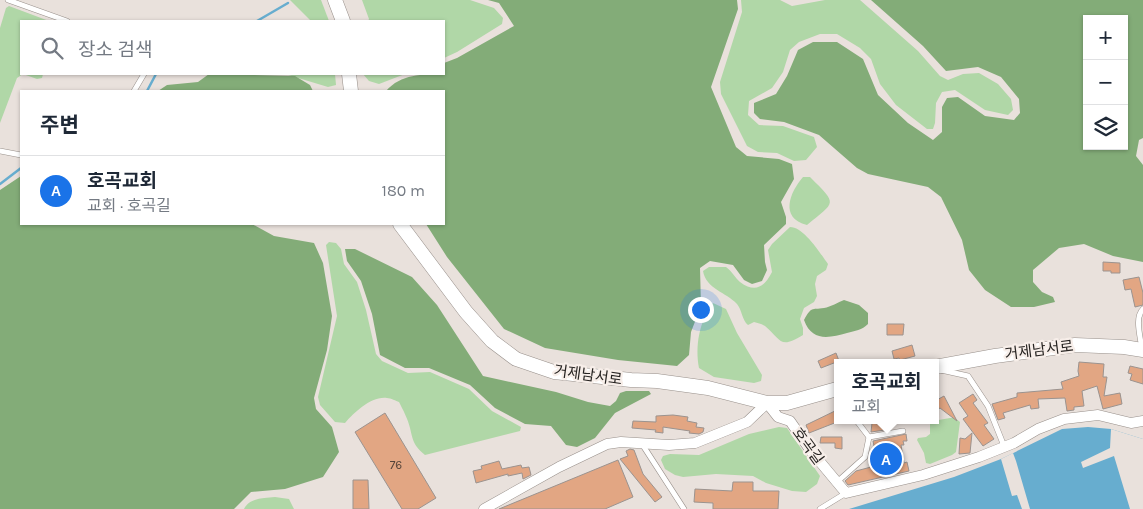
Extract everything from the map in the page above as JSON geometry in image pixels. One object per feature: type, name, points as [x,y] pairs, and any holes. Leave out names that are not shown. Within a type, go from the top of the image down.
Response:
[{"type":"main road","points":[[335,0],[343,20]]},
{"type":"main road","points":[[349,75],[351,90]]},
{"type":"main road","name":"거제남서로","points":[[401,225],[466,312],[492,341],[516,359],[554,372],[657,381],[708,388],[767,403],[787,403],[834,390]]},
{"type":"main road","name":"거제남서로","points":[[939,367],[995,356],[1075,345],[1124,347],[1142,350]]},
{"type":"street","points":[[484,509],[559,467],[607,444],[620,442],[669,445],[695,443],[747,422],[767,403]]},
{"type":"street","name":"호곡길","points":[[767,403],[778,417],[790,421],[811,452],[846,493]]},
{"type":"street","points":[[846,493],[924,475],[979,457],[1064,419],[1098,415],[1131,423],[1143,430]]},
{"type":"street","points":[[1131,423],[1143,421]]},
{"type":"lane","points":[[8,0],[64,20]]},
{"type":"lane","points":[[135,90],[143,75]]},
{"type":"lane","points":[[0,150],[20,156]]},
{"type":"lane","points":[[1142,350],[1138,321],[1140,312],[1143,310]]},
{"type":"lane","points":[[939,369],[968,376],[988,406],[1004,446]]},
{"type":"lane","points":[[836,482],[866,458],[869,438],[859,424]]},
{"type":"lane","points":[[869,438],[903,431]]},
{"type":"lane","points":[[642,444],[684,509]]},
{"type":"lane","points":[[820,509],[846,493]]},
{"type":"green space","points":[[290,0],[321,0],[329,20],[310,20]]},
{"type":"green space","points":[[362,0],[470,0],[494,8],[503,18],[502,24],[445,58],[445,20],[369,19]]},
{"type":"green space","points":[[488,0],[737,0],[738,9],[711,87],[736,147],[747,156],[779,159],[792,164],[794,179],[781,202],[786,217],[786,224],[764,245],[767,270],[762,281],[752,284],[744,280],[733,265],[710,261],[700,268],[701,306],[691,332],[689,355],[677,366],[618,360],[545,348],[504,329],[447,257],[427,225],[445,225],[445,90],[387,90],[398,81],[412,76],[445,75],[445,63],[457,58],[514,26],[499,3]]},
{"type":"green space","points":[[741,0],[780,0],[792,6],[825,0],[860,0],[918,51],[940,76],[948,80],[963,74],[979,73],[998,84],[1011,99],[1013,110],[1008,115],[985,110],[955,90],[942,92],[936,103],[933,129],[927,129],[896,105],[880,84],[871,59],[860,48],[837,34],[820,34],[799,42],[790,50],[783,72],[772,88],[749,101],[748,115],[759,125],[783,126],[814,137],[817,147],[806,160],[794,161],[777,153],[758,152],[747,146],[721,94],[720,82],[742,12]]},
{"type":"green space","points":[[871,0],[1143,0],[1143,138],[1139,140],[1136,156],[1143,165],[1143,262],[1113,256],[1084,244],[1059,248],[1033,270],[1033,282],[1042,292],[1053,297],[1055,302],[1034,307],[1011,307],[985,290],[969,270],[962,240],[941,197],[928,187],[868,174],[857,168],[819,135],[784,122],[760,119],[754,113],[754,103],[776,94],[787,76],[798,50],[813,42],[837,42],[863,59],[878,95],[908,123],[933,140],[942,132],[942,107],[947,98],[958,97],[985,116],[1014,120],[1020,113],[1019,99],[1001,77],[978,67],[946,71],[923,46]]},
{"type":"green space","points":[[9,6],[46,20],[20,20],[22,75],[17,78],[0,123],[0,28],[6,8]]},
{"type":"green space","points":[[26,75],[43,75],[42,78],[37,79]]},
{"type":"green space","points":[[208,75],[295,76],[310,85],[312,90],[160,90],[167,85],[198,82]]},
{"type":"green space","points":[[288,75],[335,75],[336,85],[328,87]]},
{"type":"green space","points":[[364,75],[402,75],[379,84],[369,81]]},
{"type":"green space","points":[[20,177],[20,225],[254,225],[274,236],[314,243],[323,263],[332,316],[327,350],[314,398],[316,409],[332,427],[339,452],[323,477],[285,489],[251,492],[234,509],[0,509],[0,190]]},
{"type":"green space","points":[[803,177],[810,177],[829,198],[830,202],[824,211],[807,225],[798,222],[790,211],[791,197]]},
{"type":"green space","points":[[790,227],[801,231],[828,264],[826,270],[817,276],[815,284],[817,296],[814,302],[804,308],[800,319],[803,335],[785,342],[778,339],[763,325],[754,322],[748,325],[737,304],[712,286],[703,271],[709,267],[726,267],[746,286],[759,287],[772,272],[768,250]]},
{"type":"green space","points":[[329,242],[336,243],[341,249],[344,264],[357,282],[366,310],[376,354],[382,361],[408,373],[430,372],[469,389],[492,411],[521,427],[520,431],[425,455],[414,443],[408,421],[399,402],[392,399],[381,398],[369,402],[345,423],[335,422],[320,405],[318,397],[337,316],[326,245]]},
{"type":"green space","points":[[345,249],[355,249],[412,277],[437,305],[483,376],[610,406],[616,401],[620,393],[626,391],[649,391],[651,394],[615,413],[595,438],[577,447],[566,445],[551,426],[525,424],[495,408],[470,385],[429,368],[405,368],[380,355],[372,314],[361,281],[347,261]]},
{"type":"green space","points":[[844,300],[859,305],[868,313],[868,324],[858,330],[828,337],[816,335],[807,327],[804,320],[810,311]]},
{"type":"green space","points":[[713,303],[726,309],[737,333],[762,375],[761,381],[754,383],[714,377],[699,368],[699,334],[704,318]]},
{"type":"green space","points":[[955,418],[960,422],[956,452],[930,464],[926,463],[924,453],[917,440],[930,434],[930,424],[939,424],[939,420]]},
{"type":"green space","points":[[779,427],[787,428],[820,476],[817,484],[806,492],[792,491],[766,483],[753,476],[716,474],[683,477],[665,469],[661,460],[663,456],[670,454],[699,455],[749,434]]},
{"type":"green space","points":[[275,497],[289,499],[294,509],[244,509],[253,501]]},
{"type":"water","points":[[1088,427],[1111,429],[1143,439],[1143,509],[849,509],[954,477],[1001,459],[1062,429]]},
{"type":"pier","points":[[1111,429],[1143,439],[1143,509],[1130,509],[1114,456],[1083,468],[1081,462],[1110,448]]},
{"type":"pier","points":[[1013,453],[1030,509],[1022,509],[1017,495],[1012,496],[1001,459]]},
{"type":"building","points":[[1103,262],[1120,263],[1120,273],[1103,271]]},
{"type":"building","points":[[1139,277],[1143,293],[1143,305],[1135,307],[1131,289],[1125,290],[1123,280]]},
{"type":"building","points":[[887,324],[904,324],[903,335],[887,335]]},
{"type":"building","points":[[912,345],[915,356],[894,359],[892,351]]},
{"type":"building","points":[[836,353],[838,359],[834,359],[834,363],[821,368],[818,361]]},
{"type":"building","points":[[1079,362],[1104,364],[1103,377],[1107,377],[1104,396],[1120,393],[1122,404],[1103,409],[1097,386],[1082,391],[1084,406],[1074,407],[1074,410],[1067,411],[1065,398],[1038,399],[1039,408],[1031,409],[1030,405],[1003,413],[1005,418],[998,420],[992,404],[1017,397],[1017,393],[1063,389],[1061,382],[1079,376]]},
{"type":"building","points":[[1130,366],[1143,369],[1143,384],[1130,380],[1132,374],[1128,373]]},
{"type":"building","points":[[973,394],[977,400],[973,403],[988,423],[984,425],[994,439],[983,446],[963,419],[968,416],[959,403]]},
{"type":"building","points":[[944,396],[957,421],[939,409],[939,399]]},
{"type":"building","points":[[834,411],[834,423],[809,433],[806,425]]},
{"type":"building","points":[[385,413],[436,498],[418,509],[402,509],[355,432]]},
{"type":"building","points":[[673,415],[688,417],[687,421],[697,423],[696,427],[704,428],[703,432],[699,434],[689,433],[690,431],[663,427],[663,433],[655,432],[656,430],[632,428],[633,421],[656,422],[656,416]]},
{"type":"building","points":[[872,424],[886,424],[885,430],[871,432]]},
{"type":"building","points":[[972,433],[970,453],[959,454],[960,438],[965,439]]},
{"type":"building","points":[[906,434],[907,441],[903,441],[904,445],[901,445],[904,463],[907,462],[909,471],[848,485],[845,481],[856,471],[871,467],[869,457],[876,456],[873,441]]},
{"type":"building","points":[[821,437],[842,437],[842,449],[835,448],[835,443],[820,443]]},
{"type":"building","points":[[634,450],[643,474],[662,497],[655,502],[620,459],[628,456],[626,451]]},
{"type":"building","points":[[618,460],[633,497],[605,509],[499,509]]},
{"type":"building","points":[[499,461],[502,469],[521,465],[522,468],[529,467],[531,475],[523,479],[522,473],[508,476],[508,474],[476,483],[473,471],[482,469],[481,466]]},
{"type":"building","points":[[353,480],[368,480],[369,509],[353,509]]},
{"type":"building","points":[[733,482],[753,482],[753,491],[779,491],[778,509],[713,509],[713,503],[694,502],[695,489],[732,491]]},
{"type":"waterway","points":[[259,20],[288,3]]},
{"type":"waterway","points":[[148,90],[155,75]]},
{"type":"waterway","points":[[0,184],[20,169]]},
{"type":"place","name":"호곡교회","points":[[886,459]]}]
